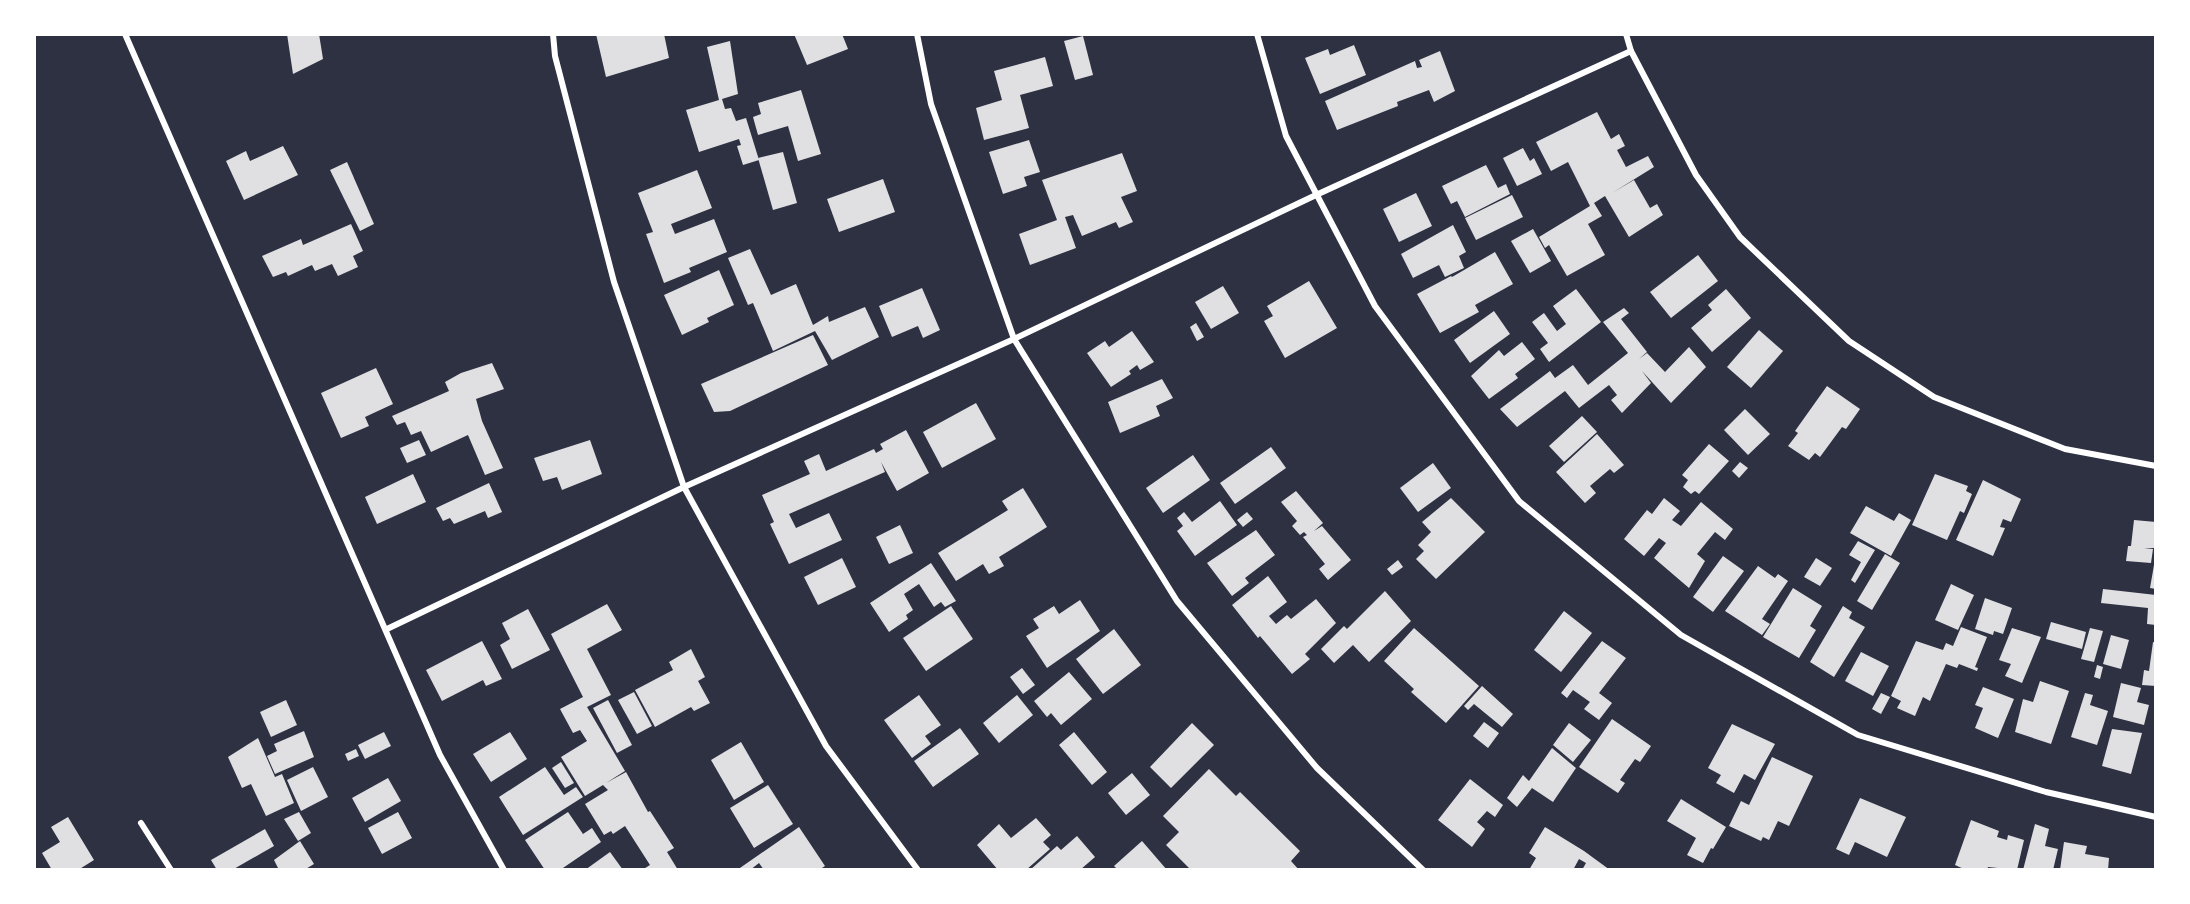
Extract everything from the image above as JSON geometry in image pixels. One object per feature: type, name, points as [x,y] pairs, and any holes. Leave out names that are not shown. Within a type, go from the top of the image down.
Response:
[{"type":"street","points":[[125,34],[387,629],[440,755],[504,870]]},
{"type":"street","points":[[554,34],[555,56],[614,282],[684,487],[826,746],[918,870]]},
{"type":"street","points":[[917,34],[931,104],[1014,339],[1177,601],[1317,768],[1423,870]]},
{"type":"street","points":[[1257,34],[1286,136],[1375,306],[1519,501],[1681,635],[1858,735],[2046,792],[2156,818]]},
{"type":"street","points":[[1626,34],[1631,51],[1696,175],[1740,237],[1849,341],[1934,397],[2065,449],[2156,466]]},
{"type":"street","points":[[387,629],[684,487],[1014,339],[1316,195],[1631,51]]},
{"type":"street","points":[[141,823],[171,870]]},
{"type":"building","points":[[287,34],[319,34],[323,59],[293,74]]},
{"type":"building","points":[[596,34],[664,34],[669,58],[606,77]]},
{"type":"building","points":[[794,34],[842,34],[848,49],[807,65]]},
{"type":"building","points":[[1083,36],[1093,75],[1075,80],[1064,41]]},
{"type":"building","points":[[730,41],[738,94],[722,99],[725,109],[731,108],[736,121],[746,118],[759,160],[743,165],[737,146],[741,145],[739,139],[699,152],[686,110],[719,100],[707,47]]},
{"type":"building","points":[[1354,45],[1366,75],[1320,94],[1305,58],[1328,49],[1330,55]]},
{"type":"building","points":[[1440,51],[1455,91],[1434,102],[1429,90],[1397,102],[1398,106],[1337,130],[1325,101],[1415,61],[1417,68],[1422,67],[1419,60]]},
{"type":"building","points":[[1045,57],[1053,86],[1020,95],[1029,128],[984,140],[976,108],[1002,100],[994,71]]},
{"type":"building","points":[[801,90],[821,154],[798,161],[788,126],[758,135],[753,117],[761,114],[758,103]]},
{"type":"building","points":[[1597,112],[1611,139],[1619,134],[1625,146],[1617,150],[1626,167],[1648,156],[1654,167],[1612,193],[1634,180],[1650,208],[1657,204],[1663,215],[1629,237],[1605,196],[1594,203],[1602,216],[1588,224],[1605,255],[1567,276],[1549,245],[1545,248],[1539,237],[1590,206],[1568,162],[1551,171],[1536,142]]},
{"type":"building","points":[[1029,140],[1040,172],[1024,177],[1027,186],[1003,194],[989,152]]},
{"type":"building","points":[[283,146],[298,175],[244,200],[226,161],[246,151],[250,161]]},
{"type":"building","points":[[1523,148],[1530,161],[1534,158],[1542,174],[1517,186],[1503,158]]},
{"type":"building","points":[[783,152],[797,203],[773,210],[758,158]]},
{"type":"building","points":[[1122,153],[1137,191],[1121,197],[1133,222],[1119,228],[1116,222],[1082,236],[1073,215],[1065,217],[1076,248],[1030,265],[1019,234],[1057,220],[1042,180]]},
{"type":"building","points":[[347,162],[374,224],[360,231],[330,170]]},
{"type":"building","points":[[1486,165],[1498,188],[1506,184],[1510,194],[1465,217],[1457,201],[1451,204],[1442,186]]},
{"type":"building","points":[[697,170],[712,208],[671,224],[675,234],[714,219],[727,252],[689,268],[691,272],[664,283],[646,234],[653,232],[638,193]]},
{"type":"building","points":[[883,179],[895,212],[839,232],[827,199]]},
{"type":"building","points":[[1416,193],[1432,226],[1399,242],[1383,209]]},
{"type":"building","points":[[1512,195],[1523,217],[1476,240],[1465,218]]},
{"type":"building","points":[[351,224],[363,251],[353,256],[358,267],[338,276],[332,264],[315,271],[312,265],[288,276],[286,272],[273,277],[262,256],[301,239],[303,245]]},
{"type":"building","points":[[1453,225],[1466,252],[1459,256],[1464,268],[1445,277],[1439,265],[1413,278],[1401,254]]},
{"type":"building","points":[[1533,229],[1551,261],[1530,273],[1511,241]]},
{"type":"building","points":[[750,249],[771,295],[796,284],[813,325],[828,316],[829,322],[865,307],[879,337],[832,360],[815,331],[773,351],[753,303],[748,305],[728,258]]},
{"type":"building","points":[[1495,252],[1513,284],[1475,305],[1479,312],[1440,333],[1417,294]]},
{"type":"building","points":[[1698,255],[1718,281],[1671,318],[1650,292]]},
{"type":"building","points":[[719,270],[734,305],[707,318],[709,322],[682,335],[664,295]]},
{"type":"building","points":[[1309,281],[1337,328],[1285,358],[1264,321],[1273,316],[1267,306]]},
{"type":"building","points":[[1223,286],[1239,313],[1211,329],[1195,302]]},
{"type":"building","points":[[922,288],[940,330],[923,338],[918,326],[892,337],[879,306]]},
{"type":"building","points":[[1576,289],[1601,322],[1549,362],[1540,349],[1548,343],[1532,322],[1544,313],[1557,331],[1566,324],[1553,306]]},
{"type":"building","points":[[1726,289],[1751,318],[1712,352],[1691,328],[1712,310],[1708,305]]},
{"type":"building","points":[[1624,308],[1629,313],[1621,319],[1647,352],[1639,359],[1647,353],[1665,372],[1689,347],[1706,367],[1671,403],[1642,371],[1651,383],[1622,413],[1611,400],[1617,395],[1609,385],[1579,408],[1565,391],[1517,427],[1500,409],[1550,371],[1555,378],[1573,365],[1588,385],[1628,353],[1603,322]]},
{"type":"building","points":[[1494,311],[1510,334],[1470,363],[1454,340]]},
{"type":"building","points":[[1196,323],[1204,337],[1197,341],[1190,327]]},
{"type":"building","points":[[1759,330],[1783,351],[1751,388],[1727,367]]},
{"type":"building","points":[[1132,331],[1154,362],[1140,370],[1137,365],[1129,371],[1131,374],[1111,387],[1087,353],[1105,341],[1109,347]]},
{"type":"building","points":[[813,335],[828,365],[730,411],[714,412],[701,384]]},
{"type":"building","points":[[1522,342],[1535,359],[1515,374],[1518,378],[1489,399],[1471,376],[1499,350],[1504,356]]},
{"type":"building","points":[[492,363],[504,389],[476,399],[482,421],[503,468],[485,475],[468,435],[431,452],[421,431],[411,435],[405,422],[397,425],[392,416],[449,391],[445,382],[461,373]]},
{"type":"building","points":[[376,368],[393,404],[365,417],[369,426],[341,438],[321,393]]},
{"type":"building","points":[[1162,379],[1173,398],[1156,406],[1160,416],[1120,433],[1108,402]]},
{"type":"building","points":[[1827,386],[1860,409],[1846,429],[1842,427],[1820,457],[1815,453],[1809,460],[1788,446],[1798,433],[1795,431]]},
{"type":"building","points":[[976,403],[996,439],[942,468],[923,432]]},
{"type":"building","points":[[1745,409],[1770,434],[1748,455],[1724,430]]},
{"type":"building","points":[[1582,416],[1597,432],[1564,462],[1549,446]]},
{"type":"building","points":[[906,430],[929,473],[897,491],[881,462],[885,472],[789,514],[796,528],[829,513],[842,540],[789,564],[770,524],[774,522],[762,495],[810,474],[804,461],[819,454],[826,471],[874,449],[876,453],[883,449],[880,444]]},
{"type":"building","points":[[1597,434],[1624,465],[1614,473],[1610,469],[1590,486],[1596,493],[1585,503],[1556,472]]},
{"type":"building","points":[[419,440],[426,455],[407,463],[400,448]]},
{"type":"building","points":[[590,440],[602,474],[562,490],[557,477],[543,481],[534,458]]},
{"type":"building","points":[[1709,444],[1729,461],[1699,494],[1695,491],[1691,494],[1683,487],[1688,480],[1682,475]]},
{"type":"building","points":[[1271,447],[1286,468],[1235,504],[1220,483]]},
{"type":"building","points":[[1193,455],[1210,480],[1163,513],[1146,488]]},
{"type":"building","points":[[1740,462],[1748,468],[1739,478],[1732,471]]},
{"type":"building","points":[[1433,463],[1451,488],[1418,512],[1400,488]]},
{"type":"building","points":[[413,474],[426,502],[377,524],[365,497]]},
{"type":"building","points":[[1935,474],[1968,486],[1966,491],[1972,494],[1964,513],[1960,511],[1947,540],[1912,525]]},
{"type":"building","points":[[1983,480],[2021,499],[2011,522],[2003,519],[2000,527],[2005,528],[1993,556],[1956,540]]},
{"type":"building","points":[[489,483],[502,512],[488,518],[485,511],[454,524],[450,518],[443,521],[436,508]]},
{"type":"building","points":[[1023,488],[1047,527],[999,557],[1004,566],[989,574],[983,564],[956,581],[938,553],[1008,510],[1002,501]]},
{"type":"building","points":[[1296,491],[1323,523],[1314,531],[1322,526],[1351,560],[1328,580],[1319,569],[1325,564],[1303,537],[1307,535],[1304,532],[1300,535],[1292,526],[1297,521],[1281,502]]},
{"type":"building","points":[[1451,498],[1485,532],[1436,579],[1416,559],[1424,551],[1418,545],[1431,532],[1422,522]]},
{"type":"building","points":[[1664,498],[1680,511],[1672,520],[1681,526],[1701,502],[1733,529],[1725,540],[1715,532],[1697,554],[1705,561],[1689,588],[1654,558],[1666,543],[1659,538],[1644,556],[1624,539],[1647,510],[1652,514]]},
{"type":"building","points":[[1220,501],[1237,525],[1195,556],[1177,531],[1183,526],[1177,518],[1184,512],[1192,522]]},
{"type":"building","points":[[1866,506],[1894,521],[1899,513],[1911,520],[1891,556],[1850,533]]},
{"type":"building","points":[[1247,512],[1253,519],[1243,527],[1237,520]]},
{"type":"building","points":[[2134,520],[2156,522],[2156,548],[2144,548],[2153,549],[2151,563],[2126,561],[2128,546],[2131,546]]},
{"type":"building","points":[[900,525],[913,553],[889,564],[876,537]]},
{"type":"building","points":[[1256,530],[1275,555],[1245,578],[1249,583],[1232,596],[1207,563]]},
{"type":"building","points":[[1858,541],[1875,550],[1855,583],[1851,580],[1861,562],[1849,555]]},
{"type":"building","points":[[1885,554],[1900,563],[1872,610],[1857,601]]},
{"type":"building","points":[[1723,556],[1744,571],[1713,612],[1693,597]]},
{"type":"building","points":[[842,558],[856,587],[818,605],[804,577]]},
{"type":"building","points":[[1816,558],[1832,568],[1820,586],[1804,577]]},
{"type":"building","points":[[1398,560],[1403,567],[1392,575],[1387,569]]},
{"type":"building","points":[[931,563],[956,601],[945,607],[941,602],[934,607],[919,584],[904,594],[913,610],[906,615],[908,619],[889,632],[870,603]]},
{"type":"building","points":[[2154,565],[2156,565],[2156,589],[2150,588]]},
{"type":"building","points":[[1758,566],[1775,578],[1778,574],[1788,581],[1762,619],[1770,624],[1762,635],[1725,611]]},
{"type":"building","points":[[1268,576],[1287,602],[1269,616],[1276,624],[1287,615],[1291,619],[1316,599],[1336,623],[1305,654],[1310,659],[1292,674],[1260,636],[1258,638],[1232,605]]},
{"type":"building","points":[[1951,584],[1974,595],[1958,630],[1935,620]]},
{"type":"building","points":[[1793,588],[1822,606],[1810,626],[1816,630],[1799,658],[1763,637]]},
{"type":"building","points":[[2103,589],[2156,595],[2156,625],[2147,624],[2148,608],[2101,603]]},
{"type":"building","points":[[1385,591],[1411,621],[1369,662],[1353,645],[1334,663],[1321,649],[1344,626],[1347,629]]},
{"type":"building","points":[[1985,598],[2012,608],[2003,634],[1994,631],[1993,635],[1975,629]]},
{"type":"building","points":[[1080,600],[1100,631],[1047,668],[1026,636],[1039,628],[1033,619],[1054,606],[1059,614]]},
{"type":"building","points":[[607,604],[622,630],[587,649],[611,695],[587,707],[625,771],[606,783],[626,772],[648,812],[650,811],[674,848],[667,852],[678,870],[642,870],[650,865],[625,826],[613,834],[611,831],[604,835],[585,804],[608,790],[603,785],[585,796],[561,757],[587,741],[580,730],[573,733],[560,709],[583,697],[551,634]]},
{"type":"building","points":[[951,606],[973,639],[926,671],[903,638]]},
{"type":"building","points":[[1843,606],[1852,612],[1849,618],[1865,627],[1834,677],[1810,662]]},
{"type":"building","points":[[528,609],[550,650],[512,669],[500,645],[510,639],[502,623]]},
{"type":"building","points":[[1564,611],[1592,633],[1561,672],[1534,650]]},
{"type":"building","points":[[2051,622],[2086,632],[2082,649],[2046,639]]},
{"type":"building","points":[[1961,627],[1987,637],[1975,667],[1978,668],[1977,671],[1959,664],[1957,668],[1946,664],[1930,701],[1923,697],[1915,716],[1897,708],[1901,701],[1891,696],[1916,641],[1943,650],[1946,643],[1953,646]]},
{"type":"building","points":[[1414,628],[1479,686],[1446,723],[1411,692],[1414,689],[1384,661]]},
{"type":"building","points":[[2012,628],[2041,637],[2022,683],[2005,676],[2011,664],[1999,660]]},
{"type":"building","points":[[2090,628],[2103,631],[2094,662],[2081,659]]},
{"type":"building","points":[[1114,629],[1141,665],[1103,694],[1076,659]]},
{"type":"building","points":[[2111,635],[2129,640],[2121,669],[2103,664]]},
{"type":"building","points":[[482,641],[502,679],[486,686],[483,680],[442,701],[426,670]]},
{"type":"building","points":[[1602,641],[1626,658],[1599,693],[1612,703],[1599,720],[1584,709],[1590,702],[1573,690],[1567,698],[1561,693]]},
{"type":"building","points":[[2153,642],[2156,643],[2156,686],[2142,685],[2144,670],[2149,671]]},
{"type":"building","points":[[691,649],[705,677],[698,681],[710,703],[694,711],[691,707],[655,727],[635,690],[673,670],[669,662]]},
{"type":"building","points":[[1861,652],[1889,666],[1873,696],[1845,681]]},
{"type":"building","points":[[2097,665],[2103,667],[2100,679],[2094,677]]},
{"type":"building","points":[[1022,668],[1035,685],[1023,694],[1010,677]]},
{"type":"building","points":[[1069,672],[1092,699],[1061,725],[1051,713],[1047,717],[1034,701]]},
{"type":"building","points":[[2040,681],[2069,691],[2051,744],[2015,732],[2023,699],[2033,702]]},
{"type":"building","points":[[2121,683],[2141,688],[2137,702],[2149,705],[2144,725],[2113,717]]},
{"type":"building","points":[[1482,686],[1513,714],[1502,727],[1474,704],[1468,710],[1464,706]]},
{"type":"building","points":[[1983,687],[2014,699],[1998,738],[1975,728],[1983,708],[1975,705]]},
{"type":"building","points":[[634,692],[652,726],[637,734],[618,700]]},
{"type":"building","points":[[1881,693],[1890,697],[1881,714],[1872,709]]},
{"type":"building","points":[[2085,693],[2093,695],[2090,705],[2108,711],[2097,745],[2071,737]]},
{"type":"building","points":[[919,695],[941,725],[925,736],[931,744],[912,758],[884,720]]},
{"type":"building","points":[[1017,695],[1033,715],[999,743],[983,723]]},
{"type":"building","points":[[286,700],[297,725],[271,737],[260,712]]},
{"type":"building","points":[[608,700],[632,745],[617,753],[593,708]]},
{"type":"building","points":[[1612,719],[1651,746],[1640,762],[1635,759],[1620,780],[1625,783],[1618,793],[1579,767]]},
{"type":"building","points":[[1484,722],[1499,733],[1488,748],[1473,736]]},
{"type":"building","points":[[1192,723],[1214,745],[1171,788],[1150,767]]},
{"type":"building","points":[[1569,723],[1591,740],[1573,762],[1553,745]]},
{"type":"building","points":[[1732,724],[1775,744],[1755,780],[1744,774],[1734,793],[1716,783],[1721,775],[1708,768]]},
{"type":"building","points":[[960,728],[979,754],[933,787],[914,761]]},
{"type":"building","points":[[2112,729],[2142,733],[2131,774],[2102,766]]},
{"type":"building","points":[[304,731],[314,757],[275,774],[267,756],[277,751],[274,744]]},
{"type":"building","points":[[384,732],[391,746],[365,759],[358,745]]},
{"type":"building","points":[[510,732],[527,759],[491,782],[473,754]]},
{"type":"building","points":[[1074,732],[1107,772],[1092,785],[1059,745]]},
{"type":"building","points":[[258,738],[275,777],[282,774],[294,803],[266,816],[251,784],[242,788],[228,757]]},
{"type":"building","points":[[741,742],[764,782],[734,800],[711,760]]},
{"type":"building","points":[[1552,748],[1576,768],[1553,802],[1532,788],[1517,807],[1507,798],[1523,775],[1529,781]]},
{"type":"building","points":[[356,749],[359,756],[348,761],[345,754]]},
{"type":"building","points":[[1772,757],[1813,776],[1789,826],[1778,821],[1769,840],[1763,837],[1761,841],[1729,826],[1741,801],[1749,805]]},
{"type":"building","points":[[561,762],[574,783],[565,788],[552,768]]},
{"type":"building","points":[[313,767],[328,797],[301,811],[287,780]]},
{"type":"building","points":[[545,767],[564,795],[576,787],[583,797],[523,835],[499,797]]},
{"type":"building","points":[[1209,769],[1236,796],[1240,792],[1300,851],[1291,861],[1299,870],[1191,870],[1166,845],[1179,832],[1163,816]]},
{"type":"building","points":[[1132,773],[1150,795],[1126,815],[1108,793]]},
{"type":"building","points":[[388,778],[401,801],[365,822],[352,798]]},
{"type":"building","points":[[1470,779],[1503,805],[1495,817],[1487,811],[1477,822],[1485,829],[1472,847],[1438,820]]},
{"type":"building","points":[[768,785],[793,824],[754,848],[730,808]]},
{"type":"building","points":[[1860,798],[1906,817],[1887,857],[1855,842],[1849,855],[1836,849]]},
{"type":"building","points":[[1681,799],[1726,827],[1703,863],[1687,855],[1696,838],[1667,821]]},
{"type":"building","points":[[299,812],[311,833],[298,841],[284,819]]},
{"type":"building","points":[[398,812],[412,838],[382,854],[368,828]]},
{"type":"building","points":[[568,812],[583,834],[592,828],[601,842],[560,870],[545,870],[525,840]]},
{"type":"building","points":[[68,817],[94,860],[78,870],[52,870],[42,853],[60,842],[51,827]]},
{"type":"building","points":[[1036,818],[1051,835],[1043,842],[1050,849],[1026,870],[998,870],[977,845],[999,824],[1011,838]]},
{"type":"building","points":[[1971,820],[1999,831],[1997,837],[2007,840],[2008,835],[2024,840],[2017,870],[1988,867],[1987,870],[1966,870],[1955,865]]},
{"type":"building","points":[[2035,824],[2049,829],[2045,846],[2058,849],[2053,870],[2023,870]]},
{"type":"building","points":[[799,827],[825,866],[819,870],[764,870],[759,863],[750,870],[737,870]]},
{"type":"building","points":[[1545,827],[1610,870],[1582,870],[1586,863],[1579,859],[1573,870],[1529,870],[1536,858],[1529,853]]},
{"type":"building","points":[[265,829],[274,846],[232,870],[217,870],[211,860]]},
{"type":"building","points":[[1077,836],[1095,857],[1080,870],[1030,870],[1057,846],[1061,850]]},
{"type":"building","points":[[300,841],[314,864],[304,870],[279,870],[274,860]]},
{"type":"building","points":[[1142,841],[1167,870],[1118,870],[1114,866]]},
{"type":"building","points":[[2064,842],[2087,846],[2085,854],[2109,858],[2108,870],[2060,870]]},
{"type":"building","points":[[610,852],[623,870],[585,870]]}]
